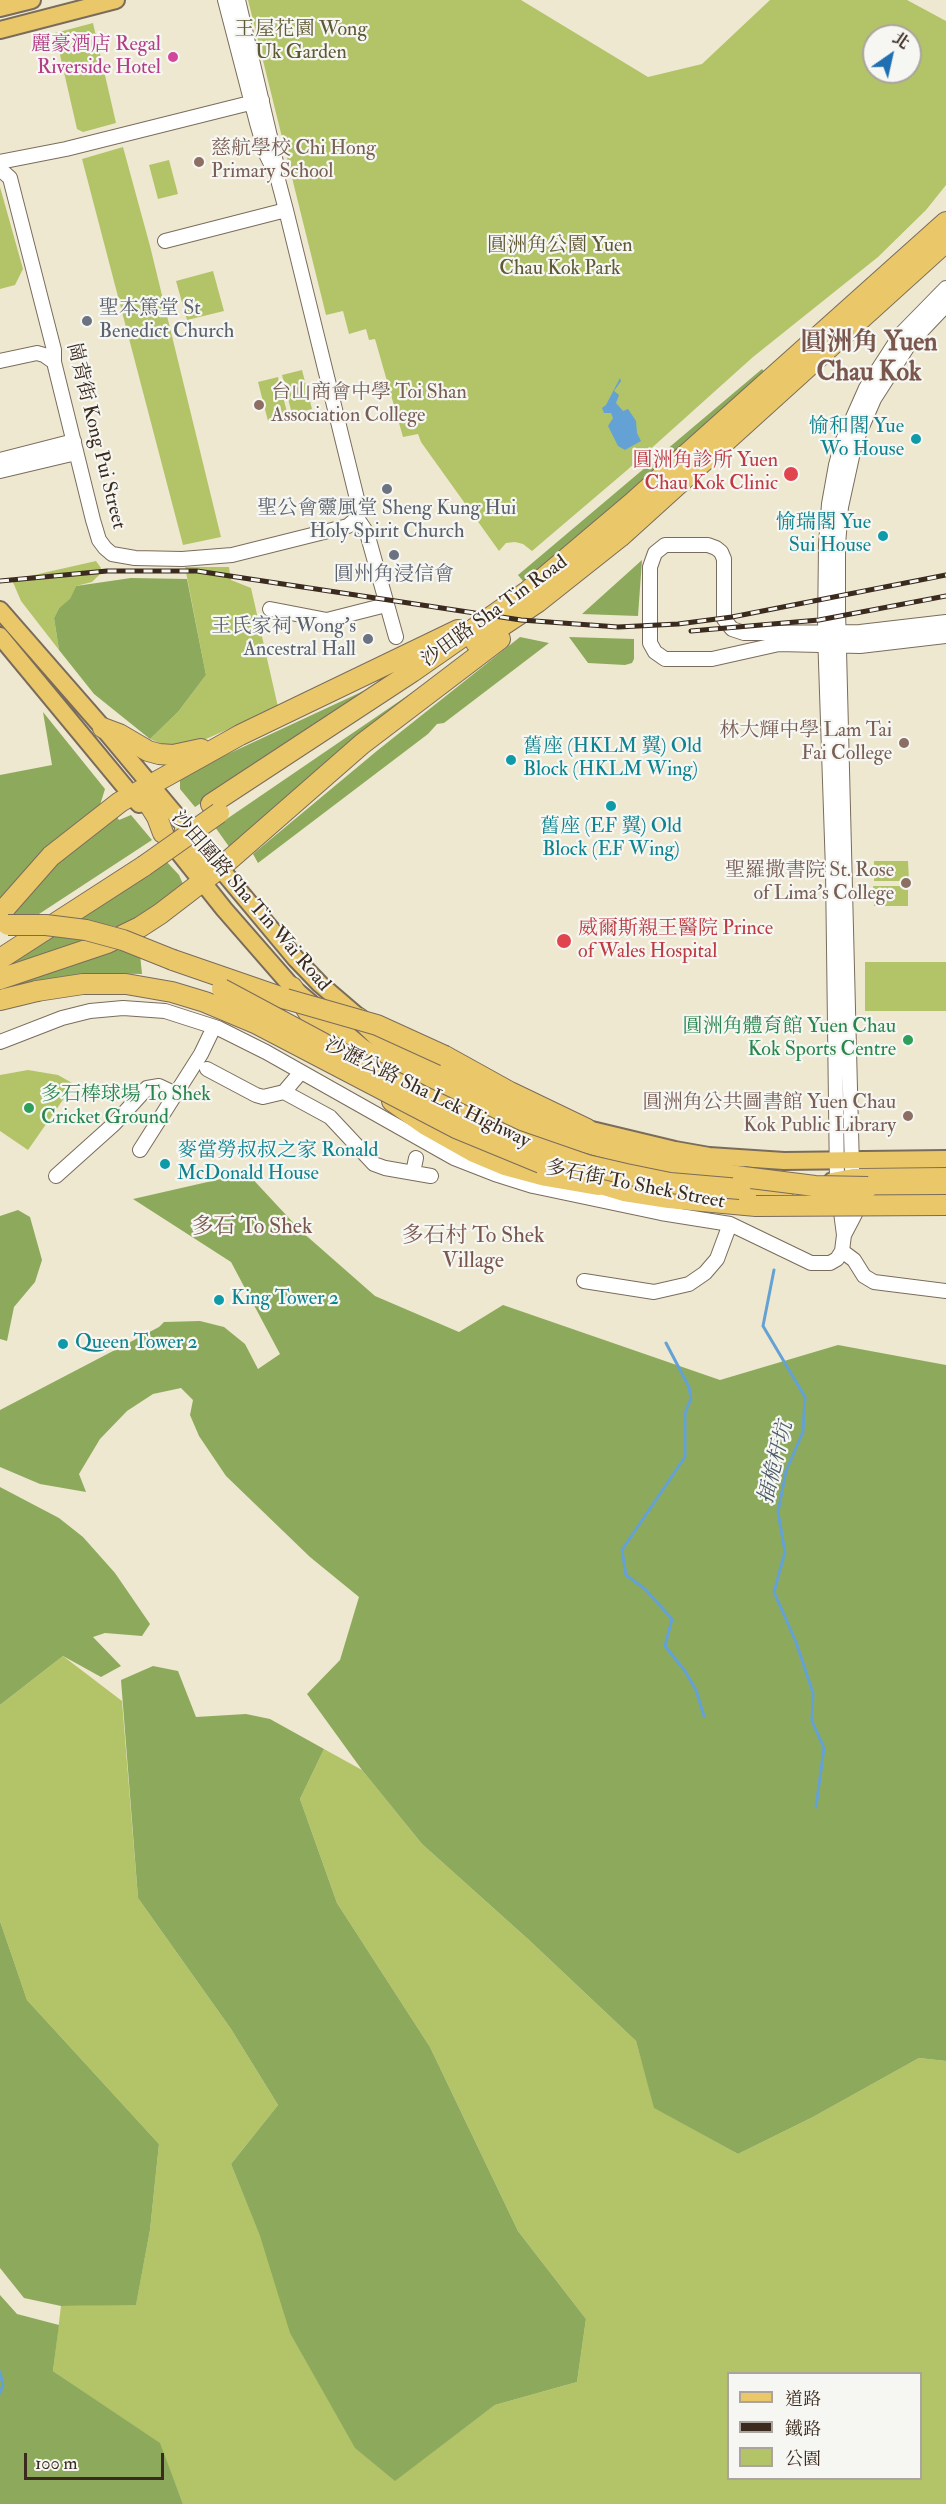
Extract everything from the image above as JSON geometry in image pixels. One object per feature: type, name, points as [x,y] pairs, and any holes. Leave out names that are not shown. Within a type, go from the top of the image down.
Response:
[{"type":"highway","points":[[925,242],[946,211]]},
{"type":"highway","name":"沙田路 Sha Tin Road","points":[[0,959],[498,612],[578,551],[946,222]]},
{"type":"highway","name":"沙田路 Sha Tin Road","points":[[215,808],[538,602],[669,494],[946,242]]},
{"type":"highway","points":[[0,979],[127,934],[160,914],[220,868],[362,744],[490,648],[538,602]]},
{"type":"highway","points":[[0,914],[51,856],[95,820],[150,784],[224,743],[498,612]]},
{"type":"highway","points":[[103,728],[148,751],[159,754],[173,755],[224,743]]},
{"type":"highway","points":[[150,784],[146,795],[147,801],[158,817],[163,833]]},
{"type":"highway","points":[[185,828],[187,846],[203,870],[202,882]]},
{"type":"highway","name":"沙田路 Sha Tin Road","points":[[0,945],[140,861]]},
{"type":"highway","name":"沙瀝公路 Sha Lek Highway","points":[[0,926],[46,925],[86,930],[123,940],[173,960],[414,1092],[485,1127],[544,1151],[608,1170],[687,1185],[740,1189],[815,1186],[946,1187]]},
{"type":"highway","points":[[173,960],[278,997],[378,1025],[445,1056],[510,1092],[587,1129]]},
{"type":"highway","name":"沙瀝公路 Sha Lek Highway","points":[[0,1000],[46,989],[89,984],[142,986],[187,996],[255,1023],[408,1105],[481,1140],[598,1185],[669,1198],[740,1205],[946,1205]]},
{"type":"highway","points":[[292,987],[327,1041],[404,1111],[454,1142],[505,1165],[546,1176],[598,1185]]},
{"type":"highway","points":[[359,1018],[416,1069],[470,1100],[525,1124],[669,1164],[815,1186]]},
{"type":"main road","points":[[0,8],[32,0]]},
{"type":"main road","points":[[0,30],[116,0]]},
{"type":"main road","name":"沙田圍路 Sha Tin Wai Road","points":[[0,610],[103,728],[306,971],[359,1018],[429,1062],[478,1089],[542,1117],[675,1150],[770,1160],[946,1159]]},
{"type":"main road","name":"沙田圍路 Sha Tin Wai Road","points":[[0,636],[202,882],[292,987],[361,1046],[410,1081],[464,1110],[524,1136],[595,1158],[682,1175],[722,1179],[837,1181],[854,1177],[946,1176]]},
{"type":"street","points":[[225,0],[256,101]]},
{"type":"street","points":[[238,0],[266,154],[277,176],[286,210],[359,507],[357,518],[367,533],[396,637]]},
{"type":"street","points":[[0,162],[256,101]]},
{"type":"street","points":[[11,184],[16,169],[32,156]]},
{"type":"street","name":"崗背街 Kong Pui Street","points":[[0,169],[10,178],[99,540],[112,554],[182,559],[232,555],[348,526],[357,518]]},
{"type":"street","points":[[165,241],[286,210]]},
{"type":"street","points":[[946,288],[911,322],[883,359],[859,401],[843,440],[836,465],[829,504],[826,544],[832,639],[833,870],[844,1160],[837,1181],[844,1235],[842,1251],[854,1260],[864,1276],[874,1282],[946,1291]]},
{"type":"street","points":[[832,639],[839,536],[848,468],[855,443],[874,399],[893,366],[910,343],[946,305]]},
{"type":"street","points":[[0,362],[37,354],[44,355],[54,362]]},
{"type":"street","points":[[0,460],[75,447]]},
{"type":"street","points":[[0,471],[75,447]]},
{"type":"street","points":[[946,622],[832,639],[779,644],[712,659],[665,659],[655,652],[650,643],[651,559],[659,548],[671,544],[708,544],[716,548],[724,559],[724,620],[732,629],[744,633],[832,639],[878,645],[946,636]]},
{"type":"street","points":[[270,609],[327,620],[386,605]]},
{"type":"street","name":"多石街 To Shek Street","points":[[0,1042],[62,1018],[105,1009],[140,1008],[165,1011],[214,1026],[454,1158],[495,1174],[551,1190],[662,1213],[730,1224],[811,1263],[830,1263],[837,1259],[842,1251]]},
{"type":"street","points":[[140,1150],[201,1054],[214,1026]]},
{"type":"street","points":[[207,1069],[256,1095],[271,1096],[284,1092],[301,1072]]},
{"type":"street","points":[[56,1176],[99,1138],[147,1088],[159,1086],[176,1094]]},
{"type":"street","points":[[284,1092],[330,1117],[374,1164],[431,1176]]},
{"type":"street","points":[[414,1173],[416,1158]]},
{"type":"street","points":[[844,1160],[854,1177],[855,1214],[844,1235]]},
{"type":"street","points":[[584,1281],[599,1290],[654,1292],[689,1284],[705,1273],[717,1259],[730,1224]]},
{"type":"green space","name":"圓洲角公園 Yuen Chau Kok Park","points":[[248,0],[521,0],[648,77],[702,64],[770,0],[907,0],[946,21],[946,185],[926,210],[878,257],[753,357],[626,471],[532,551],[523,544],[515,542],[506,543],[499,551],[421,442],[418,434],[403,437],[375,339],[369,340],[366,329],[349,334],[343,311],[326,315]]},
{"type":"green space","points":[[93,23],[116,123],[83,132],[77,129],[55,33]]},
{"type":"green space","points":[[123,147],[150,246],[221,537],[183,545],[82,159]]},
{"type":"green space","points":[[169,160],[178,194],[158,199],[149,165]]},
{"type":"green space","points":[[0,187],[23,269],[15,285],[0,289]]},
{"type":"green space","points":[[213,271],[224,311],[187,320],[176,281]]},
{"type":"green space","points":[[762,369],[767,375],[545,567],[523,581],[518,575]]},
{"type":"green space","points":[[302,370],[312,409],[292,414],[282,375]]},
{"type":"green space","points":[[278,377],[288,416],[268,421],[258,382]]},
{"type":"green space","points":[[642,560],[638,616],[582,614]]},
{"type":"green space","points":[[96,561],[101,568],[99,575],[92,582],[76,586],[70,600],[59,608],[54,618],[59,650],[21,601],[12,580]]},
{"type":"green space","points":[[185,567],[229,567],[231,580],[251,588],[278,707],[197,743],[162,744],[150,739],[178,712],[206,675]]},
{"type":"green space","points":[[131,578],[187,579],[206,675],[178,712],[150,739],[94,694],[59,650],[54,618],[59,608],[70,599],[76,586]]},
{"type":"green space","points":[[520,637],[549,643],[444,723],[437,724],[428,734],[258,863],[253,854],[378,750]]},
{"type":"green space","points":[[569,637],[634,639],[634,659],[632,663],[625,665],[588,663]]},
{"type":"green space","points":[[387,680],[195,807],[180,789],[180,779],[185,774]]},
{"type":"green space","points":[[420,687],[414,695],[230,848],[215,827]]},
{"type":"green space","points":[[43,712],[105,789],[100,805],[45,849],[0,903],[0,775],[52,765]]},
{"type":"green space","points":[[113,811],[119,820],[131,815],[152,840],[36,916],[12,917],[33,885]]},
{"type":"green space","points":[[165,860],[179,875],[183,884],[180,890],[128,929],[76,919]]},
{"type":"green space","points":[[874,861],[908,861],[909,881],[874,881]]},
{"type":"green space","points":[[873,886],[908,886],[908,906],[874,906]]},
{"type":"green space","points":[[50,932],[93,938],[0,975],[0,964]]},
{"type":"green space","points":[[116,945],[140,954],[142,974],[88,973],[0,991],[0,984]]},
{"type":"green space","points":[[865,962],[946,962],[946,1011],[865,1011]]},
{"type":"green space","name":"多石棒球場 To Shek Cricket Ground","points":[[28,1070],[58,1075],[74,1084],[28,1150],[0,1131],[0,1075]]},
{"type":"green space","points":[[247,1173],[301,1231],[375,1296],[459,1332],[503,1305],[720,1380],[838,1345],[946,1365],[946,2061],[919,2058],[813,2117],[738,2154],[654,2108],[636,2041],[529,1940],[422,1844],[362,1770],[307,1694],[340,1660],[359,1597],[310,1557],[226,1476],[199,1436],[190,1415],[193,1400],[181,1388],[153,1394],[127,1411],[100,1439],[79,1474],[86,1492],[40,1484],[0,1467],[0,1410],[159,1327],[164,1322],[200,1321],[224,1327],[245,1344],[258,1369],[280,1354],[231,1262],[133,1199]]},
{"type":"green space","points":[[18,1210],[30,1217],[42,1260],[35,1282],[14,1307],[7,1341],[0,1339],[0,1216]]},
{"type":"green space","points":[[0,1487],[59,1518],[83,1537],[115,1573],[150,1624],[142,1636],[105,1633],[93,1637],[121,1666],[101,1677],[63,1656],[0,1705]]},
{"type":"green space","points":[[63,1656],[122,1701],[138,1898],[231,2029],[278,2105],[231,2164],[323,2390],[356,2448],[395,2480],[495,2405],[577,2382],[586,2319],[518,2231],[430,2047],[337,1903],[300,1799],[324,1749],[362,1770],[422,1844],[529,1940],[636,2041],[655,2108],[738,2154],[813,2117],[919,2058],[946,2061],[946,2504],[183,2504],[159,2443],[53,2371],[61,2306],[136,2304],[150,2230],[159,2144],[27,2000],[0,1921],[0,1705]]},
{"type":"green space","points":[[153,1666],[178,1671],[196,1717],[246,1714],[270,1719],[324,1749],[300,1799],[337,1903],[430,2047],[518,2231],[586,2319],[577,2382],[495,2405],[395,2481],[355,2448],[290,2333],[260,2236],[231,2164],[278,2105],[231,2029],[138,1898],[121,1680]]},
{"type":"green space","points":[[0,1921],[27,2000],[159,2144],[150,2230],[136,2305],[61,2306],[24,2298],[0,2268]]},
{"type":"green space","points":[[0,2295],[17,2314],[59,2325],[53,2371],[160,2443],[183,2504],[0,2504]]},
{"type":"water","points":[[620,378],[621,381],[614,391],[619,395],[616,403],[623,411],[628,409],[636,421],[637,433],[641,441],[625,450],[618,446],[608,426],[613,418],[611,413],[604,413],[602,408],[606,405]]},
{"type":"waterway","name":"插桅杆坑","points":[[774,1270],[763,1326],[805,1397],[803,1432],[786,1471],[778,1512],[785,1552],[774,1592],[796,1642],[813,1693],[812,1721],[824,1748],[816,1807]]},
{"type":"waterway","points":[[666,1343],[689,1387],[691,1399],[685,1413],[685,1457],[622,1550],[626,1575],[645,1589],[672,1619],[665,1646],[685,1671],[696,1690],[704,1716]]},
{"type":"waterway","points":[[0,2372],[3,2385],[0,2393]]},
{"type":"railway","points":[[0,581],[107,571],[197,571],[521,620],[618,627],[678,624],[732,617],[946,575]]},
{"type":"railway","points":[[691,631],[819,620],[946,596]]},
{"type":"place","name":"麗豪酒店 Regal Riverside Hotel","points":[[173,57]]},
{"type":"place","name":"慈航學校 Chi Hong Primary School","points":[[199,162]]},
{"type":"place","name":"聖本篤堂 St Benedict Church","points":[[87,321]]},
{"type":"place","name":"台山商會中學 Toi Shan Association College","points":[[259,405]]},
{"type":"place","name":"愉和閣 Yue Wo House","points":[[916,439]]},
{"type":"place","name":"圓洲角診所 Yuen Chau Kok Clinic","points":[[791,474]]},
{"type":"place","name":"聖公會靈風堂 Sheng Kung Hui Holy Spirit Church","points":[[387,489]]},
{"type":"place","name":"愉瑞閣 Yue Sui House","points":[[883,536]]},
{"type":"place","name":"圓州角浸信會","points":[[394,555]]},
{"type":"place","name":"王氏家祠 Wong's Ancestral Hall","points":[[368,639]]},
{"type":"place","name":"林大輝中學 Lam Tai Fai College","points":[[904,743]]},
{"type":"place","name":"舊座 (HKLM 翼) Old Block (HKLM Wing)","points":[[511,760]]},
{"type":"place","name":"舊座 (EF 翼) Old Block (EF Wing)","points":[[611,806]]},
{"type":"place","name":"聖羅撒書院 St. Rose of Lima's College","points":[[906,883]]},
{"type":"place","name":"威爾斯親王醫院 Prince of Wales Hospital","points":[[564,941]]},
{"type":"place","name":"圓洲角體育館 Yuen Chau Kok Sports Centre","points":[[908,1040]]},
{"type":"place","name":"多石棒球場 To Shek Cricket Ground","points":[[29,1108]]},
{"type":"place","name":"圓洲角公共圖書館 Yuen Chau Kok Public Library","points":[[908,1116]]},
{"type":"place","name":"麥當勞叔叔之家 Ronald McDonald House","points":[[165,1164]]},
{"type":"place","name":"King Tower 2","points":[[219,1300]]},
{"type":"place","name":"Queen Tower 2","points":[[63,1344]]},
{"type":"district","name":"圓洲角 Yuen Chau Kok","points":[[869,359]]},
{"type":"district","name":"多石 To Shek","points":[[252,1228]]},
{"type":"district","name":"多石村 To Shek Village","points":[[473,1250]]},
{"type":"park label","name":"王屋花園 Wong Uk Garden","points":[[301,42]]}]
